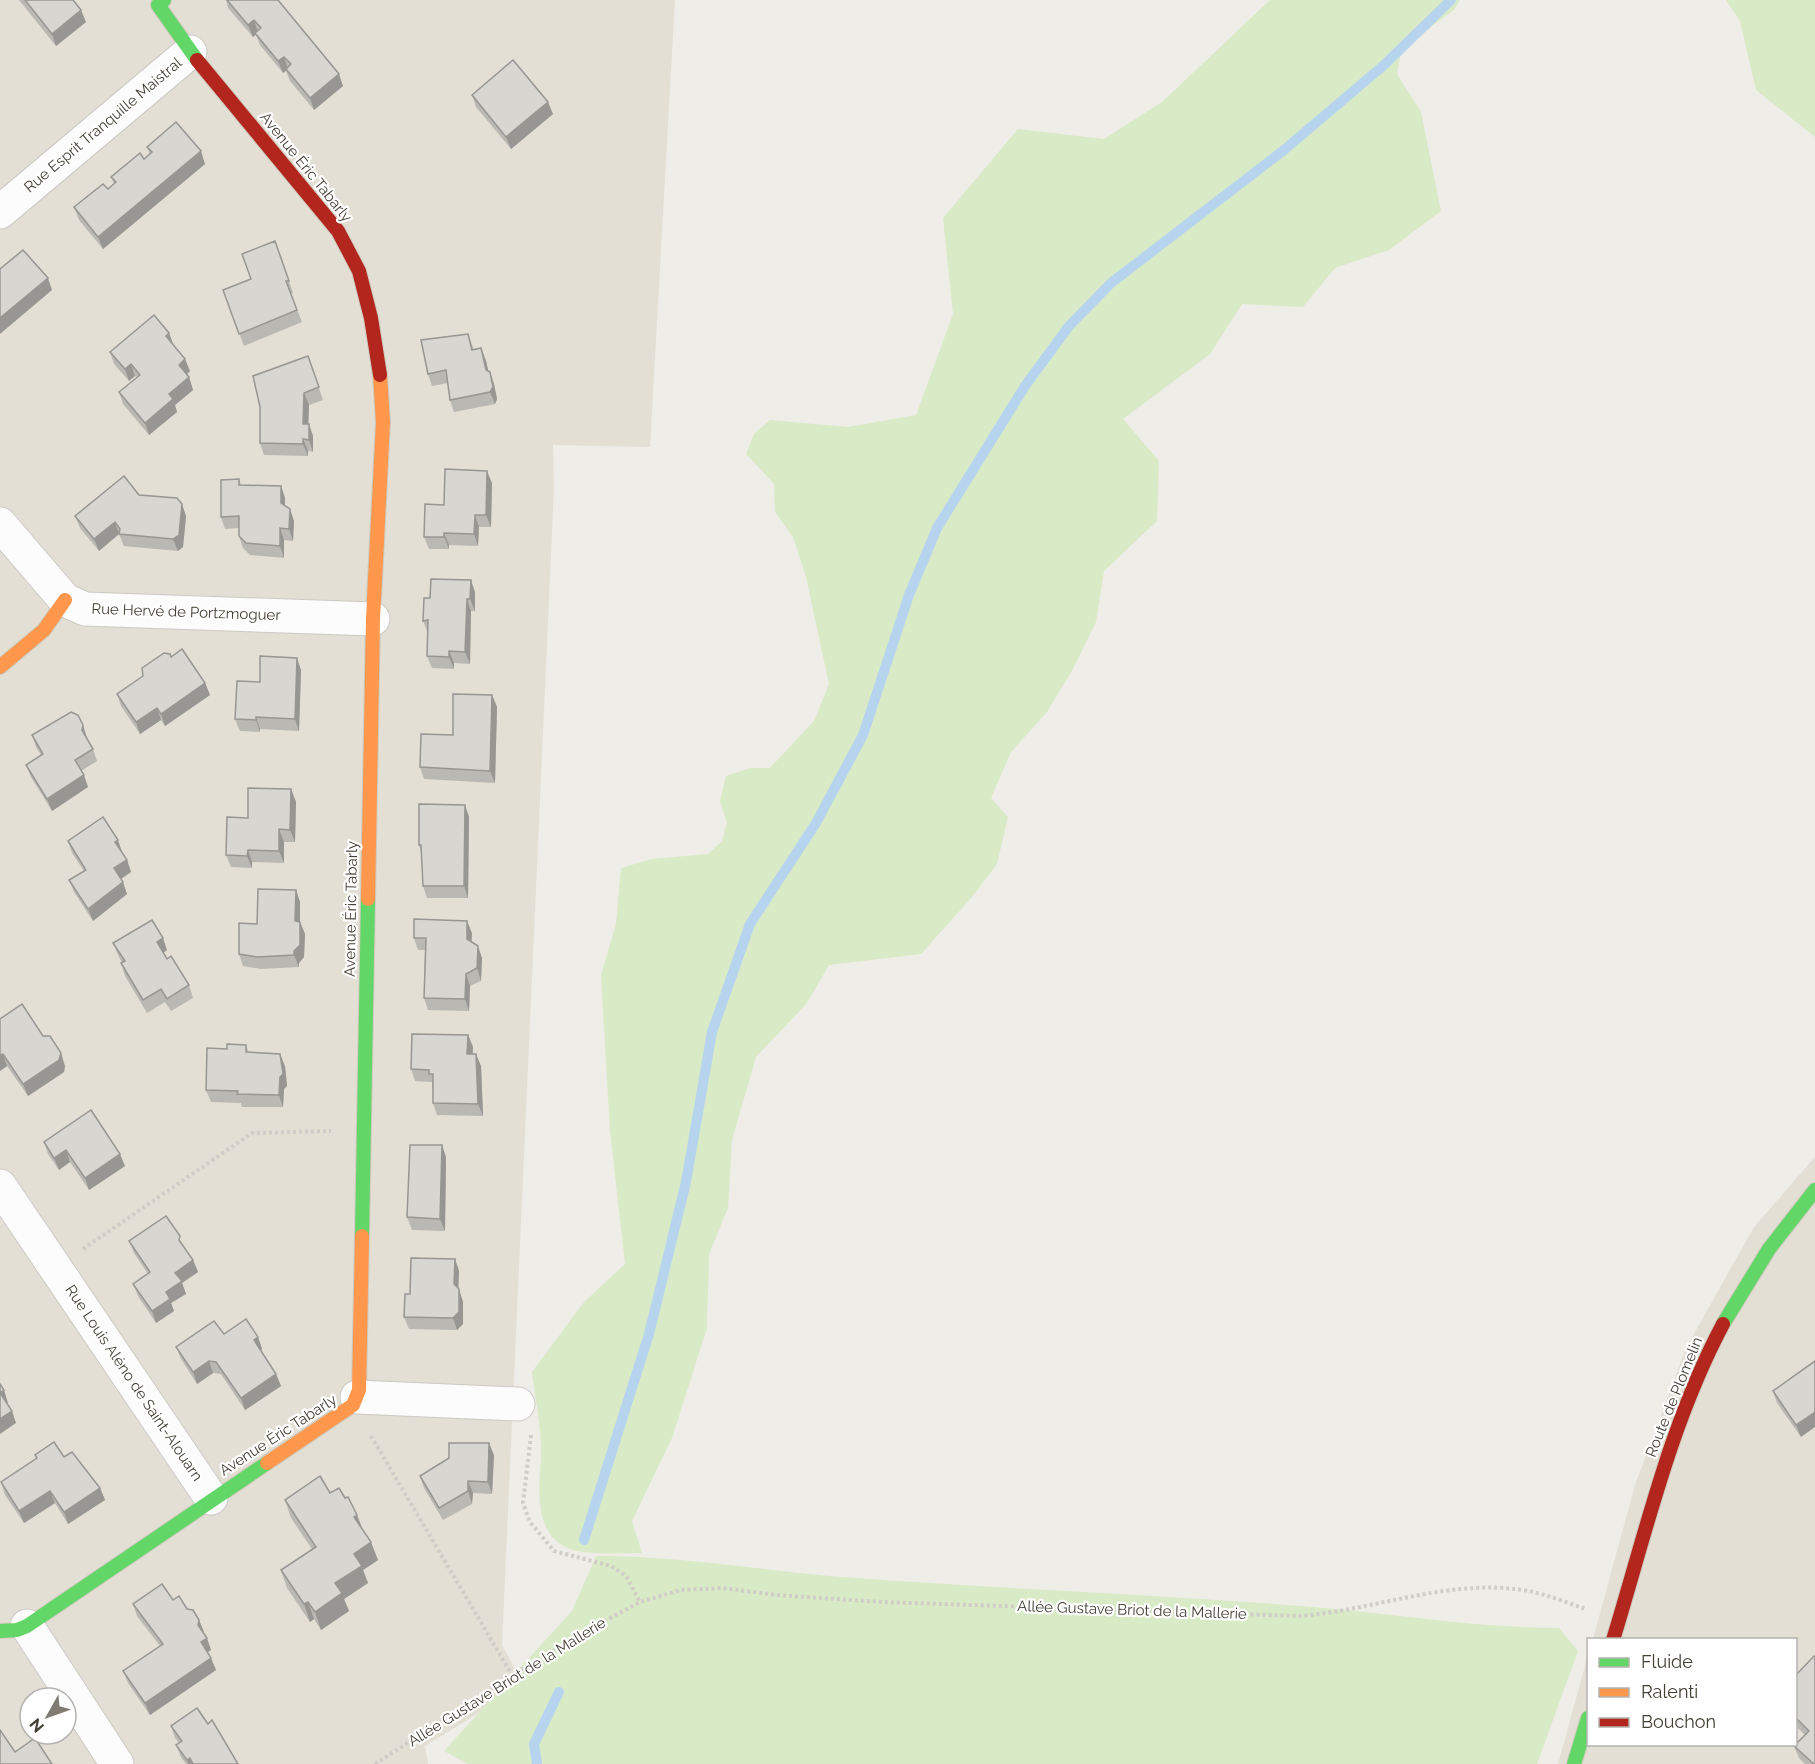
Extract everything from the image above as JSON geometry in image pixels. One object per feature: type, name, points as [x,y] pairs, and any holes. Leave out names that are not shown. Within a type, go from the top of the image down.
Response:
[{"type":"street","name":"Rue Esprit Tranquille Maistral","points":[[0,212],[190,52],[159,2]]},
{"type":"street","name":"Avenue Éric Tabarly","points":[[13,1629],[355,1401],[360,1381],[373,619],[383,422],[377,352],[359,271],[348,248],[325,212],[190,52]]},
{"type":"street","points":[[0,524],[65,600],[44,630],[0,667]]},
{"type":"street","name":"Rue Hervé de Portzmoguer","points":[[65,600],[85,609],[373,619]]},
{"type":"street","name":"Rue Louis Aléno de Saint-Alouarn","points":[[0,1186],[211,1498]]},
{"type":"street","name":"Route de Plomelin","points":[[1614,1638],[1668,1451],[1700,1370],[1748,1281],[1815,1190]]},
{"type":"street","points":[[355,1401],[518,1404]]},
{"type":"street","points":[[13,1629],[117,1764]]},
{"type":"street","points":[[1581,1762],[1587,1724]]},
{"type":"path","name":"Rue Louis Aléno de Saint-Alouarn","points":[[56,1268],[252,1133],[364,1131]]},
{"type":"path","points":[[355,1401],[512,1676]]},
{"type":"path","points":[[518,1404],[529,1417],[531,1443],[523,1503],[530,1522],[554,1551],[611,1566],[626,1576],[640,1602]]},
{"type":"path","name":"Allée Gustave Briot de la Mallerie","points":[[375,1764],[512,1676],[640,1602],[681,1590],[723,1588],[776,1595],[882,1602],[1300,1616],[1338,1613],[1415,1595],[1495,1588],[1529,1592],[1588,1609],[1621,1615]]},
{"type":"shaded area","points":[[0,0],[675,0],[650,447],[553,445],[554,488],[502,1645],[524,1685],[425,1746],[428,1764],[0,1764]]},
{"type":"shaded area","points":[[1815,1157],[1815,1764],[1558,1764],[1587,1659],[1587,1746],[1797,1746],[1797,1638],[1593,1638],[1635,1485],[1686,1348],[1754,1227]]},
{"type":"green space","points":[[1270,0],[1460,0],[1454,10],[1402,48],[1397,74],[1421,112],[1441,211],[1389,250],[1335,268],[1303,307],[1242,304],[1210,354],[1123,419],[1159,461],[1157,521],[1104,571],[1096,622],[1073,669],[1047,712],[1011,752],[991,798],[1008,817],[997,864],[972,897],[921,954],[829,965],[807,1003],[756,1057],[732,1140],[728,1208],[709,1254],[707,1328],[672,1438],[632,1521],[642,1553],[592,1553],[565,1547],[546,1527],[542,1515],[539,1418],[532,1372],[584,1302],[625,1264],[610,1131],[601,975],[616,924],[621,868],[652,859],[708,854],[722,841],[727,823],[720,801],[726,776],[751,768],[770,768],[814,721],[829,684],[806,577],[793,537],[775,512],[774,484],[746,454],[754,434],[770,420],[848,427],[916,415],[953,314],[943,218],[1018,129],[1104,139],[1162,102]]},
{"type":"green space","points":[[1726,0],[1815,0],[1815,137],[1756,90],[1740,21]]},
{"type":"green space","points":[[596,1556],[689,1561],[842,1577],[1254,1602],[1467,1623],[1559,1628],[1578,1651],[1537,1764],[468,1764],[444,1751],[572,1611]]},
{"type":"building","points":[[25,0],[73,0],[81,10],[52,34]]},
{"type":"building","points":[[227,0],[278,0],[339,74],[310,98],[286,69],[291,64],[284,57],[278,61],[255,33],[261,28],[254,20],[248,25]]},
{"type":"building","points":[[513,60],[548,102],[506,137],[472,95]]},
{"type":"building","points":[[176,122],[201,151],[98,237],[74,207],[103,184],[108,189],[116,182],[111,177],[140,153],[144,159],[152,152],[147,147]]},
{"type":"building","points":[[275,241],[297,310],[239,334],[223,290],[251,279],[242,254]]},
{"type":"building","points":[[23,250],[48,278],[0,318],[0,269]]},
{"type":"building","points":[[154,315],[169,333],[166,336],[185,359],[179,365],[189,377],[169,394],[173,399],[145,423],[119,392],[140,375],[131,364],[125,369],[110,352]]},
{"type":"building","points":[[468,334],[472,350],[481,348],[493,387],[490,392],[450,400],[446,370],[428,374],[421,340]]},
{"type":"building","points":[[308,356],[319,387],[304,393],[303,424],[309,424],[309,440],[303,439],[303,444],[260,443],[260,407],[253,376]]},
{"type":"building","points":[[445,469],[487,471],[486,515],[475,515],[474,534],[444,533],[444,537],[424,537],[425,504],[444,505]]},
{"type":"building","points":[[124,476],[139,495],[177,498],[182,504],[179,535],[173,539],[119,534],[120,529],[115,522],[94,539],[75,516]]},
{"type":"building","points":[[239,479],[239,485],[281,486],[281,503],[290,509],[289,529],[280,528],[280,546],[246,543],[239,536],[239,516],[221,517],[221,480]]},
{"type":"building","points":[[431,579],[471,580],[470,599],[467,599],[465,652],[449,651],[449,657],[427,656],[428,620],[423,621],[424,598],[430,598]]},
{"type":"building","points":[[182,649],[205,683],[161,714],[157,708],[136,722],[117,694],[143,676],[142,668],[164,653],[170,654],[171,657]]},
{"type":"building","points":[[260,656],[297,658],[295,719],[256,717],[256,720],[235,719],[237,681],[260,682]]},
{"type":"building","points":[[453,694],[492,695],[490,771],[420,767],[421,734],[453,735]]},
{"type":"building","points":[[71,712],[78,715],[83,725],[82,730],[93,749],[75,760],[84,775],[47,799],[26,765],[43,754],[32,735]]},
{"type":"building","points":[[248,788],[291,789],[290,830],[279,829],[279,851],[248,850],[247,856],[226,855],[227,817],[248,818]]},
{"type":"building","points":[[419,804],[465,805],[464,886],[423,886],[421,845],[419,845]]},
{"type":"building","points":[[103,817],[118,840],[115,842],[127,860],[114,868],[123,882],[88,909],[69,880],[86,870],[68,841]]},
{"type":"building","points":[[258,889],[296,890],[295,921],[300,922],[300,945],[294,951],[294,955],[257,957],[239,954],[239,923],[257,924]]},
{"type":"building","points":[[414,919],[467,921],[467,939],[478,946],[477,968],[466,974],[465,999],[424,998],[426,938],[414,938]]},
{"type":"building","points":[[152,920],[163,938],[157,942],[167,959],[171,956],[189,985],[167,999],[161,989],[143,1000],[121,963],[125,961],[113,943]]},
{"type":"building","points":[[22,1004],[43,1036],[50,1036],[61,1053],[59,1060],[23,1084],[3,1054],[0,1056],[0,1019]]},
{"type":"building","points":[[412,1034],[468,1035],[467,1054],[476,1054],[478,1104],[433,1103],[433,1074],[429,1074],[429,1070],[411,1069]]},
{"type":"building","points":[[227,1044],[246,1045],[246,1052],[280,1054],[283,1074],[280,1077],[279,1095],[237,1094],[238,1091],[206,1090],[207,1048],[227,1049]]},
{"type":"building","points":[[91,1110],[120,1154],[85,1178],[66,1150],[54,1158],[44,1142]]},
{"type":"building","points":[[410,1145],[442,1145],[440,1219],[407,1217]]},
{"type":"building","points":[[166,1216],[193,1260],[175,1273],[182,1281],[166,1292],[170,1299],[152,1311],[133,1284],[150,1272],[129,1241]]},
{"type":"building","points":[[411,1258],[455,1259],[454,1284],[459,1289],[459,1312],[453,1318],[404,1317],[405,1294],[410,1294]]},
{"type":"building","points":[[246,1319],[258,1337],[254,1340],[276,1374],[241,1398],[216,1362],[209,1361],[193,1372],[176,1347],[214,1321],[224,1334]]},
{"type":"building","points":[[1815,1361],[1815,1412],[1796,1425],[1773,1391]]},
{"type":"building","points":[[0,1393],[12,1411],[0,1419]]},
{"type":"building","points":[[54,1442],[64,1457],[72,1452],[100,1488],[64,1512],[50,1491],[19,1511],[1,1482],[37,1458],[35,1455]]},
{"type":"building","points":[[449,1443],[489,1443],[488,1482],[468,1481],[468,1491],[439,1508],[420,1476],[449,1458]]},
{"type":"building","points":[[320,1476],[330,1493],[339,1488],[345,1498],[348,1497],[357,1515],[354,1517],[371,1542],[354,1554],[362,1566],[335,1583],[342,1593],[315,1612],[308,1602],[304,1604],[281,1570],[316,1547],[285,1500]]},
{"type":"building","points":[[162,1584],[173,1600],[179,1596],[187,1609],[193,1610],[199,1620],[198,1625],[207,1638],[201,1642],[211,1658],[145,1703],[123,1671],[163,1644],[133,1604]]},
{"type":"building","points":[[1815,1657],[1814,1764],[1794,1746],[1797,1746],[1797,1743],[1809,1731],[1797,1719],[1797,1674]]},
{"type":"building","points":[[197,1708],[208,1724],[212,1720],[238,1764],[193,1764],[190,1758],[187,1760],[176,1745],[182,1741],[171,1726]]},
{"type":"building","points":[[0,1730],[15,1752],[24,1746],[40,1746],[52,1764],[0,1764]]},
{"type":"waterway","points":[[584,1540],[649,1334],[686,1182],[712,1032],[750,924],[816,823],[863,735],[909,595],[937,528],[1025,386],[1069,326],[1111,283],[1284,150],[1384,65],[1451,0]]},
{"type":"waterway","points":[[537,1764],[534,1744],[559,1692]]},
{"type":"traffic: fast","points":[[164,0],[158,5],[197,60]]},
{"type":"traffic: fast","points":[[362,1236],[368,899]]},
{"type":"traffic: fast","points":[[1723,1324],[1769,1249],[1815,1190]]},
{"type":"traffic: fast","points":[[0,1631],[17,1630],[27,1626],[267,1463]]},
{"type":"traffic: fast","points":[[1574,1764],[1587,1721]]},
{"type":"traffic: slow","points":[[368,899],[373,619],[383,422],[380,375]]},
{"type":"traffic: slow","points":[[0,667],[44,630],[65,600]]},
{"type":"traffic: slow","points":[[267,1463],[353,1405],[359,1390],[362,1236]]},
{"type":"traffic: jam","points":[[197,60],[338,231],[359,271],[371,318],[380,375]]},
{"type":"traffic: jam","points":[[1614,1638],[1660,1479],[1688,1400],[1723,1324]]}]
